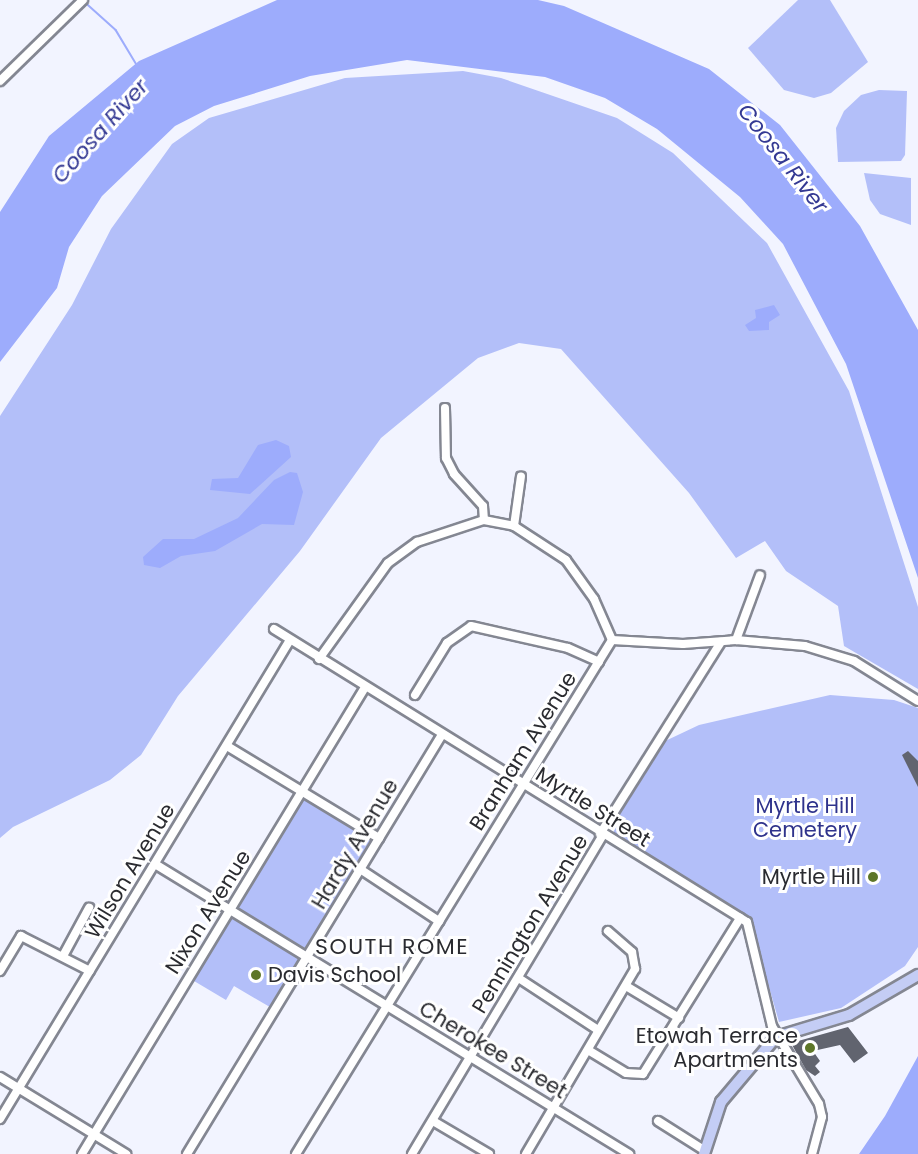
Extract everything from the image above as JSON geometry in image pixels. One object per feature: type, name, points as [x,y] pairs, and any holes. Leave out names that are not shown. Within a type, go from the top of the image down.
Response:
[{"type":"main road","points":[[704,1152],[721,1102],[776,1037],[849,1015],[918,974]]},
{"type":"street","points":[[0,81],[83,0]]},
{"type":"street","points":[[445,408],[446,458],[454,474],[483,506],[484,520]]},
{"type":"street","points":[[514,526],[521,476]]},
{"type":"street","points":[[319,659],[388,562],[417,542],[484,520],[514,526],[566,560],[594,599],[612,640],[776,641],[840,655],[918,701]]},
{"type":"street","points":[[735,640],[760,575]]},
{"type":"street","points":[[415,695],[447,643],[471,626],[568,648],[599,662]]},
{"type":"street","name":"Myrtle Street","points":[[274,629],[364,689],[740,918]]},
{"type":"street","name":"Wilson Avenue","points":[[0,1119],[290,640]]},
{"type":"street","name":"Branham Avenue","points":[[296,1154],[612,640]]},
{"type":"street","name":"Pennington Avenue","points":[[412,1154],[520,979],[602,835],[721,642]]},
{"type":"street","name":"Nixon Avenue","points":[[82,1154],[364,689]]},
{"type":"street","name":"Hardy Avenue","points":[[187,1154],[441,736]]},
{"type":"street","points":[[227,746],[379,838]]},
{"type":"street","name":"Cherokee Street","points":[[155,864],[629,1154]]},
{"type":"street","points":[[360,869],[439,921]]},
{"type":"street","points":[[63,956],[89,908]]},
{"type":"street","points":[[588,1050],[634,1076],[643,1074],[740,918],[747,922],[776,1037],[819,1104],[822,1117],[812,1154]]},
{"type":"street","points":[[526,1154],[555,1109],[598,1030],[628,983],[636,961],[608,931]]},
{"type":"street","points":[[0,971],[21,936],[90,970]]},
{"type":"street","points":[[520,979],[598,1030]]},
{"type":"street","points":[[628,983],[679,1018]]},
{"type":"street","points":[[0,1077],[93,1136],[126,1154]]},
{"type":"street","points":[[433,1121],[489,1154]]},
{"type":"street","points":[[658,1121],[704,1152]]},
{"type":"green space","points":[[798,0],[830,0],[868,62],[831,93],[814,98],[784,90],[748,48]]},
{"type":"green space","points":[[463,71],[501,78],[617,118],[673,153],[767,243],[849,391],[918,607],[918,689],[844,646],[838,606],[786,571],[765,541],[736,558],[689,493],[561,349],[519,343],[478,358],[381,438],[300,551],[178,696],[141,755],[110,780],[13,827],[0,838],[0,416],[72,305],[111,229],[172,144],[209,118],[345,78]]},
{"type":"green space","points":[[879,90],[907,91],[905,155],[901,161],[838,162],[836,128],[844,111],[861,95]]},
{"type":"green space","points":[[864,173],[911,178],[911,225],[880,214],[870,200]]},
{"type":"green space","name":"Myrtle Hill Cemetery","points":[[830,695],[894,700],[918,708],[918,947],[905,966],[841,1008],[779,1022],[749,917],[608,831],[661,743],[699,725]]},
{"type":"green space","points":[[303,792],[379,838],[275,1010],[234,986],[226,1000],[189,978]]},
{"type":"water","name":"Coosa River","points":[[277,0],[538,0],[564,6],[709,69],[780,125],[860,226],[918,330],[918,578],[846,364],[783,244],[740,197],[657,129],[605,98],[545,77],[407,60],[310,76],[214,106],[175,126],[102,196],[69,247],[57,288],[0,362],[0,212],[49,136],[139,61]]},
{"type":"water","points":[[774,305],[780,315],[769,322],[769,330],[749,331],[745,325],[756,318],[755,310]]},
{"type":"water","points":[[276,440],[289,446],[291,457],[250,494],[210,490],[212,479],[238,478],[258,445]]},
{"type":"water","points":[[290,472],[297,473],[303,492],[294,525],[262,524],[215,551],[181,556],[160,568],[144,565],[143,557],[163,539],[194,539],[238,518],[274,480]]},
{"type":"water","points":[[918,1056],[918,1154],[859,1154],[885,1116]]},
{"type":"building","points":[[908,751],[918,761],[918,787],[902,755]]},
{"type":"building","name":"Etowah Terrace Apartments","points":[[848,1027],[868,1053],[854,1063],[840,1045],[813,1051],[820,1061],[815,1066],[820,1072],[815,1076],[806,1070],[791,1043]]},
{"type":"waterway","name":"Coosa River","points":[[86,3],[116,30],[136,63]]},
{"type":"place","name":"Myrtle Hill","points":[[873,877]]},
{"type":"place","name":"Davis School","points":[[256,975]]},
{"type":"place","name":"Etowah Terrace Apartments","points":[[810,1048]]},
{"type":"district","name":"SOUTH ROME","points":[[392,947]]}]
